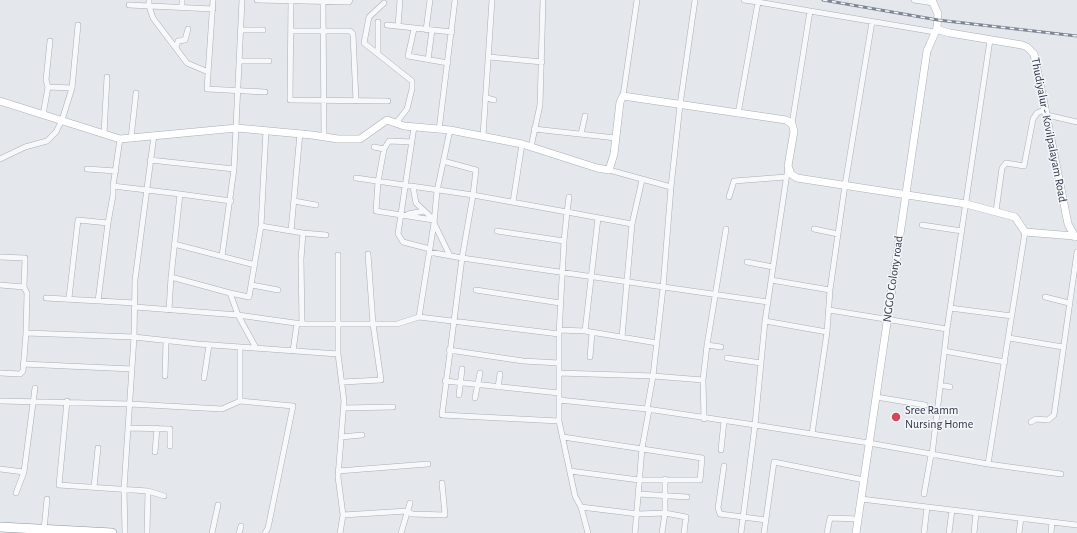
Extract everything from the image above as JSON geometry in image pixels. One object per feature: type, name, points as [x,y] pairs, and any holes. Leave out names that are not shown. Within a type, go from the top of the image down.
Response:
[{"type":"highway","points":[[0,527],[112,533]]},
{"type":"street","points":[[149,0],[149,6],[153,18],[188,63],[208,72]]},
{"type":"street","points":[[182,0],[182,8]]},
{"type":"street","points":[[213,0],[207,89],[265,92]]},
{"type":"street","points":[[222,256],[234,169],[242,0]]},
{"type":"street","points":[[257,0],[349,2],[350,0]]},
{"type":"street","points":[[291,0],[290,100],[388,101]]},
{"type":"street","points":[[398,26],[400,0]]},
{"type":"street","points":[[426,30],[430,0]]},
{"type":"street","points":[[439,130],[455,0]]},
{"type":"street","points":[[484,136],[492,0]]},
{"type":"street","points":[[531,147],[540,105],[543,0]]},
{"type":"street","points":[[609,170],[616,138],[620,102],[623,96],[637,0]]},
{"type":"street","points":[[635,533],[638,514],[642,448],[653,376],[663,288],[671,187],[680,106],[695,0]]},
{"type":"street","points":[[744,0],[872,22],[936,30],[938,14],[932,1],[914,0]]},
{"type":"street","points":[[322,1],[324,137]]},
{"type":"street","points":[[738,114],[758,2]]},
{"type":"street","points":[[384,3],[369,17],[364,43],[410,79],[413,84],[407,109],[396,123]]},
{"type":"street","points":[[129,5],[212,9]]},
{"type":"street","points":[[741,533],[755,425],[765,321],[794,131],[792,124],[810,11]]},
{"type":"street","points":[[378,22],[378,53]]},
{"type":"street","points":[[812,434],[827,332],[830,290],[845,185],[872,22]]},
{"type":"street","points":[[0,159],[25,147],[47,141],[56,132],[62,120],[72,88],[78,24]]},
{"type":"street","points":[[387,25],[452,32]]},
{"type":"street","points":[[176,48],[178,41],[185,40],[188,28]]},
{"type":"street","points":[[414,29],[408,56],[448,63]]},
{"type":"street","points":[[240,30],[263,30]]},
{"type":"street","points":[[428,60],[432,30]]},
{"type":"street","name":"Thudiyalur - Kovilpalayam Road","points":[[936,30],[1022,45],[1032,51],[1036,58],[1068,224],[1075,238]]},
{"type":"street","name":"NGGO Colony road","points":[[856,533],[927,51],[936,30]]},
{"type":"street","points":[[291,31],[350,31],[353,34],[356,101]]},
{"type":"street","points":[[924,494],[931,455],[947,329],[990,40]]},
{"type":"street","points":[[44,115],[48,87],[46,80],[50,41]]},
{"type":"street","points":[[489,57],[542,62]]},
{"type":"street","points":[[239,61],[269,61]]},
{"type":"street","points":[[104,134],[107,77]]},
{"type":"street","points":[[48,87],[72,88]]},
{"type":"street","points":[[131,138],[136,93]]},
{"type":"street","points":[[623,96],[680,106],[786,120],[792,124]]},
{"type":"street","points":[[487,98],[494,100]]},
{"type":"street","points":[[0,101],[120,139],[237,128],[300,133],[338,139],[360,139],[387,120],[404,126],[450,130],[522,144],[642,180],[671,187]]},
{"type":"street","points":[[996,211],[1002,168],[1006,163],[1024,166],[1033,119],[1037,113],[1046,112],[1077,122]]},
{"type":"street","points":[[581,134],[585,116]]},
{"type":"street","points":[[414,127],[398,234],[403,242],[450,256],[462,258],[768,302]]},
{"type":"street","points":[[534,129],[616,138]]},
{"type":"street","points":[[171,277],[249,297],[256,265],[261,226],[266,130]]},
{"type":"street","points":[[419,317],[434,222],[437,191],[450,130]]},
{"type":"street","points":[[291,232],[300,133]]},
{"type":"street","points":[[125,533],[124,489],[134,337],[135,280],[154,135]]},
{"type":"street","points":[[98,300],[120,139]]},
{"type":"street","points":[[412,142],[389,142],[384,149],[378,182],[376,211],[402,214],[434,222]]},
{"type":"street","points":[[513,202],[522,144]]},
{"type":"street","points":[[374,147],[384,149]]},
{"type":"street","points":[[150,160],[234,169]]},
{"type":"street","points":[[443,161],[476,170],[453,321],[442,415],[559,421]]},
{"type":"street","points":[[788,166],[791,174],[797,178],[966,204],[1015,217],[1025,232],[988,464]]},
{"type":"street","points":[[87,169],[116,172]]},
{"type":"street","points":[[729,197],[734,181],[786,177]]},
{"type":"street","points":[[356,178],[437,191],[473,194],[632,224]]},
{"type":"street","points":[[622,337],[632,224],[642,180]]},
{"type":"street","points":[[113,186],[230,201]]},
{"type":"street","points":[[413,187],[416,203],[434,222],[450,256]]},
{"type":"street","points":[[169,310],[174,244],[180,194]]},
{"type":"street","points":[[569,197],[564,241],[560,303],[559,421],[575,496],[581,507],[588,533]]},
{"type":"street","points":[[294,201],[316,205]]},
{"type":"street","points":[[402,214],[424,211]]},
{"type":"street","points":[[585,331],[598,218]]},
{"type":"street","points":[[69,298],[78,220],[108,223]]},
{"type":"street","points":[[922,225],[962,231]]},
{"type":"street","points":[[261,226],[291,232],[326,235]]},
{"type":"street","points":[[704,419],[703,380],[707,345],[726,229]]},
{"type":"street","points":[[814,229],[838,234]]},
{"type":"street","points":[[497,230],[564,241]]},
{"type":"street","points":[[1025,232],[1075,238]]},
{"type":"street","points":[[293,351],[299,323],[303,233]]},
{"type":"street","points":[[174,244],[256,265]]},
{"type":"street","points":[[1031,422],[1036,419],[1048,420],[1054,415],[1077,252]]},
{"type":"street","points":[[342,382],[380,380],[373,324],[368,254]]},
{"type":"street","points":[[338,255],[338,354],[344,408],[338,471],[343,515],[340,533]]},
{"type":"street","points":[[0,257],[25,258],[24,286],[27,293],[23,371],[20,374],[0,374]]},
{"type":"street","points":[[747,262],[773,267]]},
{"type":"street","points":[[771,280],[830,290]]},
{"type":"street","points":[[0,285],[24,286]]},
{"type":"street","points":[[252,285],[278,290]]},
{"type":"street","points":[[476,290],[560,303]]},
{"type":"street","points":[[230,293],[238,315],[256,348]]},
{"type":"street","points":[[1045,297],[1069,303]]},
{"type":"street","points":[[46,298],[98,300],[169,310],[238,315],[299,323],[397,324],[419,317],[559,332],[585,331],[657,343]]},
{"type":"street","points":[[950,308],[1012,316]]},
{"type":"street","points":[[829,310],[947,329]]},
{"type":"street","points":[[765,321],[827,332]]},
{"type":"street","points":[[26,333],[134,337],[209,345],[338,354]]},
{"type":"street","points":[[590,358],[592,333]]},
{"type":"street","points":[[1008,338],[1063,347]]},
{"type":"street","points":[[165,376],[166,341]]},
{"type":"street","points":[[204,378],[209,345]]},
{"type":"street","points":[[707,345],[721,347]]},
{"type":"street","points":[[240,347],[240,401]]},
{"type":"street","points":[[449,350],[523,361],[559,363]]},
{"type":"street","points":[[944,351],[1005,362]]},
{"type":"street","points":[[727,358],[761,363]]},
{"type":"street","points":[[23,364],[132,369]]},
{"type":"street","points":[[459,395],[462,370]]},
{"type":"street","points":[[476,398],[480,373]]},
{"type":"street","points":[[559,373],[653,376],[703,380]]},
{"type":"street","points":[[498,386],[500,374]]},
{"type":"street","points":[[445,381],[559,393]]},
{"type":"street","points":[[940,385],[950,387]]},
{"type":"street","points":[[16,493],[24,472],[35,388]]},
{"type":"street","points":[[876,397],[925,405]]},
{"type":"street","points":[[559,400],[648,410],[755,425],[869,443],[931,455],[1061,474]]},
{"type":"street","points":[[0,401],[130,404],[222,409],[240,401],[293,406],[268,528],[265,533]]},
{"type":"street","points":[[67,402],[59,485],[148,491],[164,496]]},
{"type":"street","points":[[344,408],[393,407]]},
{"type":"street","points":[[721,450],[724,421]]},
{"type":"street","points":[[129,428],[170,429],[170,446]]},
{"type":"street","points":[[155,452],[157,428]]},
{"type":"street","points":[[341,437],[362,435]]},
{"type":"street","points":[[563,437],[702,458],[700,480],[639,480],[570,471]]},
{"type":"street","points":[[94,487],[98,448]]},
{"type":"street","points":[[764,533],[774,462],[864,480]]},
{"type":"street","points":[[338,471],[428,464]]},
{"type":"street","points":[[724,466],[718,508],[720,514],[766,520]]},
{"type":"street","points":[[0,469],[24,472]]},
{"type":"street","points":[[662,533],[666,496],[665,479]]},
{"type":"street","points":[[343,515],[408,511],[412,514],[448,516],[442,483]]},
{"type":"street","points":[[147,533],[148,491]]},
{"type":"street","points":[[639,494],[687,497]]},
{"type":"street","points":[[44,530],[47,499]]},
{"type":"street","points":[[861,499],[1077,525]]},
{"type":"street","points":[[401,533],[410,504]]},
{"type":"street","points":[[212,533],[218,505]]},
{"type":"street","points":[[581,507],[638,514],[665,513],[686,517],[684,533]]},
{"type":"street","points":[[924,533],[927,507]]},
{"type":"street","points":[[949,533],[952,510]]},
{"type":"street","points":[[974,533],[976,513]]},
{"type":"street","points":[[826,533],[830,518],[858,519]]},
{"type":"street","points":[[1019,533],[1021,518]]},
{"type":"street","points":[[1051,533],[1052,522]]},
{"type":"street","points":[[239,533],[241,526]]},
{"type":"railway","points":[[823,0],[938,20],[1077,36]]},
{"type":"place","name":"Sree Ramm Nursing Home","points":[[896,417]]}]
